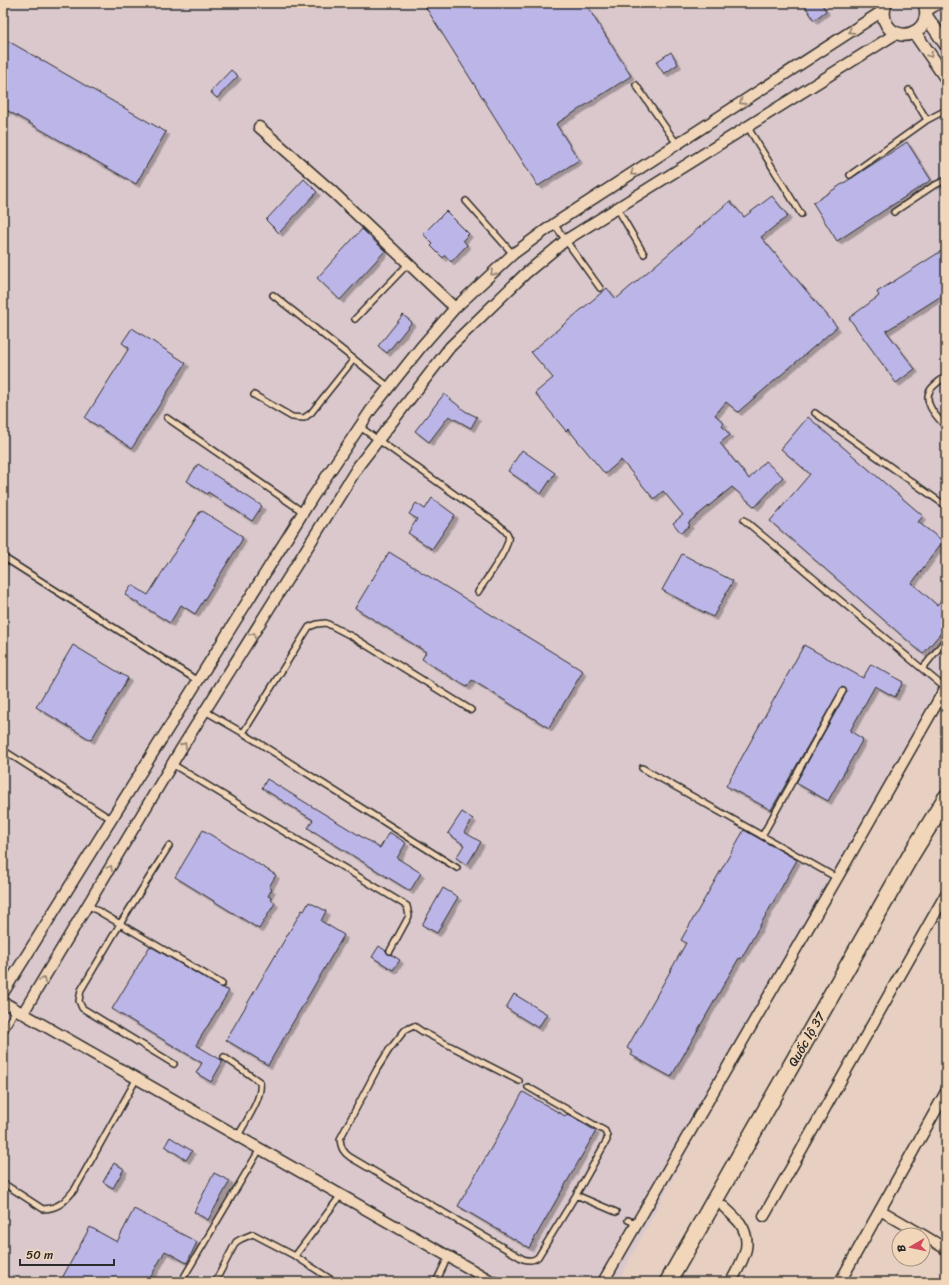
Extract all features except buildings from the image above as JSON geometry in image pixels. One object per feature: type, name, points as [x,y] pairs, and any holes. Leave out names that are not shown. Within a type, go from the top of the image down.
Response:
[{"type":"highway","name":"Quốc lộ 37","points":[[668,1282],[911,855],[946,798]]},
{"type":"street","points":[[925,10],[939,3]]},
{"type":"street","points":[[885,7],[884,17],[886,24],[897,33],[903,35],[914,32],[922,26],[925,10]]},
{"type":"street","points":[[3,993],[303,512],[360,427],[420,347],[455,308],[513,254],[554,224],[885,7]]},
{"type":"street","points":[[925,10],[946,46]]},
{"type":"street","points":[[914,32],[946,78]]},
{"type":"street","points":[[19,1011],[88,905],[172,764],[359,465],[450,347],[525,274],[566,240],[897,33]]},
{"type":"street","points":[[259,127],[334,193],[455,308]]},
{"type":"street","points":[[603,1282],[632,1222],[837,878],[946,687]]},
{"type":"street","points":[[764,1216],[946,894]]},
{"type":"street","points":[[3,1002],[493,1282]]},
{"type":"street","points":[[840,1282],[946,1092]]},
{"type":"street","points":[[724,1207],[739,1222],[744,1231],[747,1246],[745,1254],[731,1282]]},
{"type":"street","points":[[880,1210],[909,1227]]},
{"type":"street","points":[[931,1240],[946,1248]]},
{"type":"lane","points":[[636,85],[677,144]]},
{"type":"lane","points":[[909,90],[927,120]]},
{"type":"lane","points":[[850,175],[927,120],[946,110]]},
{"type":"lane","points":[[747,126],[801,214]]},
{"type":"lane","points":[[894,212],[933,186],[946,180]]},
{"type":"lane","points":[[466,201],[513,254]]},
{"type":"lane","points":[[616,208],[644,254]]},
{"type":"lane","points":[[554,224],[600,288]]},
{"type":"lane","points":[[355,319],[408,264]]},
{"type":"lane","points":[[272,295],[389,387]]},
{"type":"lane","points":[[254,395],[292,417],[304,418],[311,413],[354,359]]},
{"type":"lane","points":[[946,376],[931,388],[928,394],[928,401],[932,411],[946,427]]},
{"type":"lane","points":[[815,413],[946,506]]},
{"type":"lane","points":[[167,418],[303,512]]},
{"type":"lane","points":[[360,427],[489,518],[508,535],[508,541],[504,550],[478,592]]},
{"type":"lane","points":[[744,520],[946,687]]},
{"type":"lane","points":[[3,557],[198,681]]},
{"type":"lane","points":[[243,733],[309,627],[326,622],[471,710]]},
{"type":"lane","points":[[923,668],[946,639]]},
{"type":"lane","points":[[762,836],[843,691]]},
{"type":"lane","points":[[205,711],[243,733],[457,868]]},
{"type":"lane","points":[[3,750],[111,820]]},
{"type":"lane","points":[[172,764],[407,906],[409,916],[390,951]]},
{"type":"lane","points":[[642,768],[837,878]]},
{"type":"lane","points":[[169,846],[120,924],[82,990],[79,1001],[82,1008],[174,1064]]},
{"type":"lane","points":[[88,905],[222,984]]},
{"type":"lane","points":[[3,1033],[19,1011]]},
{"type":"lane","points":[[519,1081],[414,1026],[405,1030],[381,1063],[340,1139],[341,1146],[344,1152],[350,1157],[523,1259],[528,1261],[534,1260],[538,1257],[576,1195],[607,1140],[605,1131],[528,1087]]},
{"type":"lane","points":[[224,1057],[260,1082],[261,1091],[258,1099],[238,1136]]},
{"type":"lane","points":[[3,1183],[43,1209],[63,1204],[75,1189],[137,1078]]},
{"type":"lane","points":[[180,1282],[260,1149]]},
{"type":"lane","points":[[295,1256],[340,1195]]},
{"type":"lane","points":[[576,1195],[616,1212]]},
{"type":"lane","points":[[215,1282],[236,1242],[253,1234],[295,1256],[335,1282]]},
{"type":"lane","points":[[436,1282],[448,1257]]},
{"type":"shaded area","points":[[3,3],[946,3],[946,687],[831,878],[618,1282],[3,1282]]}]
